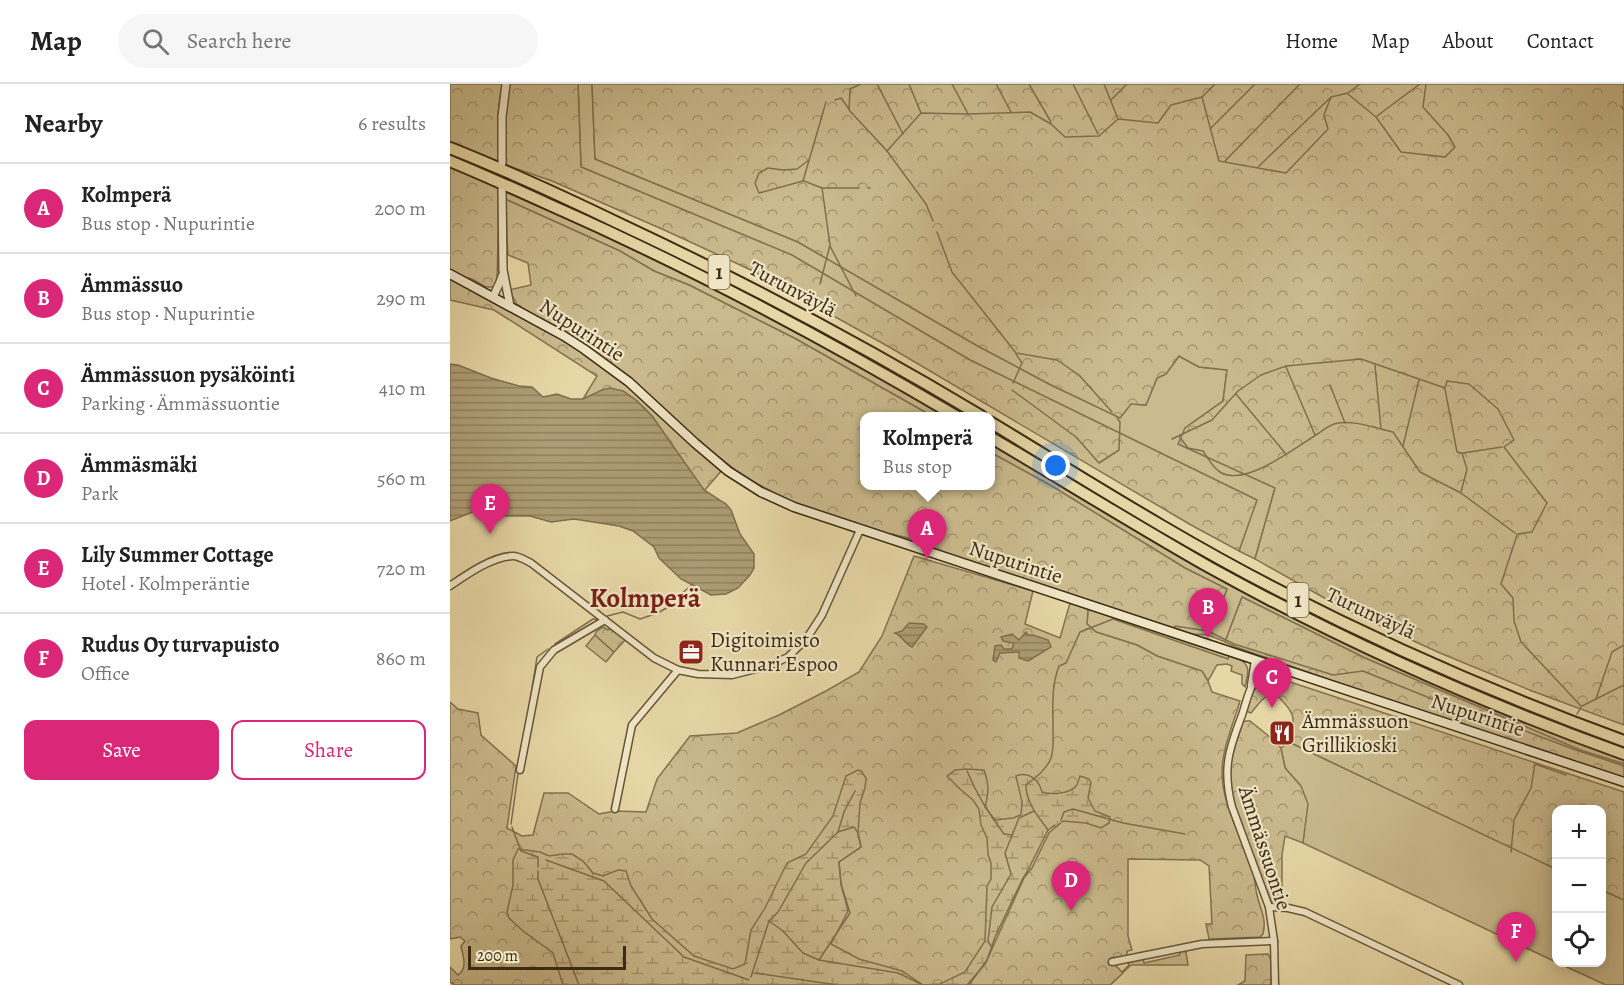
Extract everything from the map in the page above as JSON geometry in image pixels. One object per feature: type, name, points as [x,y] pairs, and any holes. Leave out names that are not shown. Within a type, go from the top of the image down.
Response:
[{"type":"highway","name":"Turunväylä","points":[[450,148],[590,210],[730,277],[890,362],[973,412]]},
{"type":"highway","name":"Turunväylä","points":[[450,161],[587,221],[726,288],[808,331],[947,412]]},
{"type":"highway","name":"Turunväylä","points":[[995,425],[1146,517],[1278,590],[1480,684],[1624,741]]},
{"type":"highway","name":"Turunväylä","points":[[995,439],[1171,545],[1273,601],[1476,696],[1624,754]]},
{"type":"main road","name":"Nupurintie","points":[[450,274],[564,336],[608,365],[728,471],[761,492],[794,507],[1624,782]]},
{"type":"street","points":[[502,163],[502,106],[506,84]]},
{"type":"street","points":[[502,189],[503,270],[510,306]]},
{"type":"street","points":[[493,297],[503,270]]},
{"type":"street","points":[[450,586],[495,561],[516,556],[531,563],[654,658],[678,670],[698,674],[732,675],[771,665],[788,657],[807,638],[822,615],[860,530]]},
{"type":"street","points":[[520,770],[540,667],[554,650],[605,620]]},
{"type":"street","name":"Ämmässuontie","points":[[1259,661],[1252,671],[1251,689],[1228,756],[1226,771],[1227,791],[1232,807],[1269,907],[1275,941],[1275,985]]},
{"type":"street","points":[[615,809],[632,725],[678,670]]},
{"type":"street","points":[[1269,907],[1305,912],[1459,985]]},
{"type":"street","points":[[1112,962],[1202,944],[1275,941]]},
{"type":"green space","points":[[450,84],[502,84],[498,113],[499,162],[450,142]]},
{"type":"green space","points":[[510,84],[578,84],[581,167],[792,255],[970,360],[1257,500],[1239,551],[891,348],[751,270],[552,181],[506,165],[505,114]]},
{"type":"green space","points":[[578,84],[592,84],[595,159],[798,242],[976,345],[1051,385],[1120,417],[1131,404],[1146,405],[1157,378],[1166,374],[1179,356],[1199,367],[1227,370],[1223,401],[1185,428],[1275,488],[1255,559],[1239,551],[1256,500],[970,360],[791,255],[581,167]]},
{"type":"green space","points":[[592,84],[1624,84],[1624,725],[1532,691],[1440,653],[1344,609],[1255,559],[1275,488],[1178,444],[1185,428],[1223,401],[1227,370],[1199,367],[1179,356],[1166,374],[1157,378],[1146,405],[1131,404],[1120,418],[976,345],[798,242],[595,159]]},
{"type":"green space","points":[[450,167],[499,187],[497,284],[494,287],[486,287],[450,271]]},
{"type":"green space","points":[[505,191],[674,268],[839,354],[940,412],[925,412],[796,339],[689,285],[654,271],[620,251],[505,199]]},
{"type":"green space","points":[[505,199],[620,251],[654,271],[689,285],[796,339],[925,412],[860,412],[860,490],[995,490],[995,455],[1050,485],[1185,568],[1227,589],[1209,635],[1179,631],[952,557],[916,540],[851,524],[792,502],[744,477],[562,331],[518,306],[509,290],[531,285],[528,263],[508,255]]},
{"type":"green space","points":[[450,278],[587,354],[635,392],[722,470],[704,491],[652,416],[637,401],[623,391],[583,399],[597,376],[494,310],[450,300]]},
{"type":"green space","points":[[995,445],[1162,546],[1228,582],[1624,759],[1624,764],[1580,750],[1365,658],[1242,597],[1225,642],[1209,635],[1227,589],[1185,568],[1050,485],[995,455]]},
{"type":"green space","points":[[914,556],[1033,591],[1025,624],[1060,638],[1070,603],[1088,609],[1087,624],[1096,632],[1137,645],[1157,656],[1202,671],[1212,692],[1240,701],[1224,754],[1223,785],[1229,810],[1254,875],[1264,924],[1263,934],[1260,937],[1209,939],[1206,924],[1212,924],[1209,866],[1200,860],[1128,859],[1128,936],[1132,950],[1127,951],[1127,956],[1111,958],[1123,973],[1110,985],[455,985],[450,982],[450,967],[458,975],[463,969],[461,946],[465,941],[460,937],[450,939],[450,702],[458,709],[478,713],[481,735],[516,766],[507,828],[522,836],[533,835],[544,793],[568,793],[599,814],[615,811],[646,812],[657,779],[690,736],[737,733],[779,715],[859,672],[882,636]]},
{"type":"green space","points":[[1242,597],[1365,658],[1580,750],[1624,764],[1624,778],[1368,693],[1225,642]]},
{"type":"green space","points":[[1088,609],[1238,658],[1247,667],[1245,687],[1242,684],[1242,675],[1231,671],[1232,666],[1227,664],[1217,665],[1208,681],[1202,671],[1157,656],[1137,645],[1096,632],[1087,624]]},
{"type":"green space","points":[[603,627],[608,630],[611,627],[626,639],[614,652],[595,635]]},
{"type":"green space","points":[[595,635],[614,652],[606,662],[586,646]]},
{"type":"green space","points":[[1272,676],[1624,792],[1624,900],[1606,892],[1606,805],[1552,805],[1552,867],[1289,742],[1293,720],[1286,704],[1274,693],[1264,698],[1251,713],[1248,712],[1253,691]]},
{"type":"green space","points":[[1250,721],[1281,748],[1285,768],[1301,786],[1308,804],[1303,843],[1285,836],[1282,855],[1282,904],[1271,901],[1243,832],[1232,795],[1231,763],[1243,722]]},
{"type":"green space","points":[[1289,742],[1552,867],[1552,960],[1303,843],[1301,786],[1285,768],[1281,748]]},
{"type":"green space","points":[[858,770],[866,778],[860,803],[858,833],[861,847],[839,862],[841,884],[848,911],[831,944],[859,959],[902,971],[923,985],[563,985],[553,953],[509,918],[507,912],[513,885],[513,860],[518,849],[540,852],[549,856],[572,854],[583,861],[593,873],[603,876],[618,870],[626,871],[631,886],[652,919],[694,956],[733,969],[745,964],[751,930],[765,908],[787,863],[806,854],[833,816],[846,776]]},
{"type":"green space","points":[[955,770],[984,770],[988,788],[985,807],[995,820],[1021,815],[1022,802],[1016,776],[1025,775],[1033,778],[1042,792],[1050,793],[1073,789],[1080,776],[1089,779],[1091,783],[1088,798],[1095,811],[1110,817],[1109,823],[1101,828],[1086,823],[1063,821],[1049,833],[1032,868],[1024,878],[987,960],[969,985],[923,985],[940,984],[965,972],[985,941],[987,886],[991,879],[987,838],[981,825],[979,809],[973,800],[947,776]]},
{"type":"green space","points":[[1606,892],[1624,900],[1624,985],[1606,985],[1567,967],[1606,967]]},
{"type":"green space","points":[[1180,950],[1186,952],[1188,965],[1131,965],[1110,985],[1062,985],[1114,965],[1122,972],[1129,965],[1128,963],[1143,959],[1144,963],[1180,955]]},
{"type":"green space","points":[[1268,954],[1271,960],[1271,985],[1238,985],[1245,981],[1246,955]]},
{"type":"shaded area","name":"Kolmperä","points":[[450,364],[519,386],[532,387],[543,397],[557,394],[571,399],[583,399],[610,388],[623,391],[652,416],[704,490],[726,504],[731,510],[740,534],[754,554],[754,568],[750,575],[738,588],[726,594],[711,595],[681,579],[659,558],[654,547],[633,531],[619,526],[574,519],[551,522],[530,516],[506,516],[475,511],[450,521]]},
{"type":"shaded area","points":[[909,623],[924,624],[927,627],[912,647],[895,633],[902,631]]},
{"type":"shaded area","points":[[1026,632],[1028,635],[1048,640],[1051,647],[1028,661],[1019,658],[1019,652],[1000,653],[996,662],[993,660],[995,646],[1001,645],[1004,649],[1013,647],[1013,643],[1003,641],[1001,637],[1012,634],[1019,640]]},
{"type":"waterway","points":[[861,84],[850,89],[849,110],[887,151],[921,113],[1030,112],[1051,124],[1065,137],[1099,136],[1118,119],[1104,84]]},
{"type":"waterway","points":[[877,84],[903,134]]},
{"type":"waterway","points":[[909,84],[921,113]]},
{"type":"waterway","points":[[952,84],[968,114]]},
{"type":"waterway","points":[[996,84],[1011,112]]},
{"type":"waterway","points":[[1029,84],[1051,122]]},
{"type":"waterway","points":[[1073,84],[1098,134]]},
{"type":"waterway","points":[[1111,100],[1127,84]]},
{"type":"waterway","points":[[1202,97],[1215,84]]},
{"type":"waterway","points":[[1211,128],[1255,84]]},
{"type":"waterway","points":[[1225,161],[1300,84]]},
{"type":"waterway","points":[[1118,119],[1158,123],[1171,105],[1202,97],[1219,161],[1286,173],[1328,129],[1324,115],[1331,97],[1348,93],[1360,84]]},
{"type":"waterway","points":[[1377,116],[1420,84]]},
{"type":"waterway","points":[[1348,94],[1376,117],[1401,152],[1445,157],[1455,147],[1448,135],[1423,107],[1426,84]]},
{"type":"waterway","points":[[835,100],[841,98],[849,109]]},
{"type":"waterway","points":[[1258,167],[1330,98]]},
{"type":"waterway","points":[[809,160],[797,169],[768,168],[759,173],[755,183],[759,193],[803,181],[826,102]]},
{"type":"waterway","points":[[1621,106],[1624,110]]},
{"type":"waterway","points":[[887,151],[926,204],[933,221]]},
{"type":"waterway","points":[[804,181],[822,188],[859,188]]},
{"type":"waterway","points":[[820,284],[830,245],[822,188]]},
{"type":"waterway","points":[[937,232],[952,272],[1016,353],[1057,360],[1079,375],[1112,412]]},
{"type":"waterway","points":[[830,246],[856,296]]},
{"type":"waterway","points":[[1013,383],[1022,363],[1016,354]]},
{"type":"waterway","points":[[1172,439],[1212,420],[1238,391],[1261,375],[1286,366],[1361,359],[1445,388],[1447,381],[1469,384],[1498,409],[1514,440],[1504,447],[1547,503],[1532,532],[1517,534]]},
{"type":"waterway","points":[[1375,365],[1381,429]]},
{"type":"waterway","points":[[1286,367],[1315,435]]},
{"type":"waterway","points":[[1403,446],[1419,380]]},
{"type":"waterway","points":[[1330,385],[1345,423]]},
{"type":"waterway","points":[[1445,389],[1457,452],[1462,453],[1467,469],[1461,492]]},
{"type":"waterway","points":[[1012,390],[1076,437],[1099,463],[1119,450],[1120,422],[1117,418]]},
{"type":"waterway","points":[[1236,394],[1285,453]]},
{"type":"waterway","points":[[1179,436],[1188,448],[1203,451],[1220,472],[1243,475],[1270,464],[1334,424],[1356,423],[1393,432],[1420,472],[1461,493],[1515,533]]},
{"type":"waterway","points":[[1463,453],[1502,447]]},
{"type":"waterway","points":[[1517,535],[1501,584],[1513,598],[1514,621],[1521,642],[1581,706]]},
{"type":"waterway","points":[[607,616],[623,612],[640,619],[658,613],[673,604],[693,584]]},
{"type":"waterway","points":[[555,644],[593,619],[600,620]]},
{"type":"waterway","points":[[1048,830],[1030,803],[1026,785],[1044,770],[1051,758],[1056,674],[1059,666],[1066,663],[1080,632],[1113,619],[1228,659],[1229,656]]},
{"type":"waterway","points":[[1174,628],[1175,626],[1208,631],[1234,644],[1333,675],[1363,671],[1452,707],[1471,712],[1482,711],[1496,720],[1624,766]]},
{"type":"waterway","points":[[1596,699],[1612,652],[1624,645]]},
{"type":"waterway","points":[[528,714],[537,657],[548,649]]},
{"type":"waterway","points":[[1582,706],[1624,685]]},
{"type":"waterway","points":[[1577,714],[1581,707]]},
{"type":"waterway","points":[[1511,852],[1514,820],[1531,788],[1535,764],[1566,775]]},
{"type":"waterway","points":[[967,771],[993,819],[1004,834],[1011,835]]},
{"type":"waterway","points":[[511,824],[518,774]]},
{"type":"waterway","points":[[751,977],[769,921],[778,912],[806,863],[838,832],[844,812],[855,791]]},
{"type":"waterway","points":[[1061,820],[1064,812],[1073,809],[1123,823],[1185,834]]},
{"type":"waterway","points":[[991,946],[988,941],[992,907],[1011,874],[1005,853],[1019,818],[1034,811]]},
{"type":"waterway","points":[[967,985],[986,963],[995,937],[1022,880],[1048,830],[1055,825]]},
{"type":"waterway","points":[[512,827],[521,851],[538,857],[538,867]]},
{"type":"waterway","points":[[819,960],[850,913],[841,884],[839,862],[861,847],[854,827],[838,832]]},
{"type":"waterway","points":[[546,860],[604,881],[684,957],[749,980]]},
{"type":"waterway","points":[[538,871],[538,879],[579,985]]},
{"type":"waterway","points":[[769,921],[783,931],[803,953],[819,960],[898,973],[923,985]]},
{"type":"waterway","points":[[755,973],[837,985]]},
{"type":"place","name":"Lily Summer Cottage","points":[[490,534]]},
{"type":"place","name":"Kolmperä","points":[[927,559]]},
{"type":"place","name":"Ämmässuo","points":[[1208,638]]},
{"type":"place","name":"Digitoimisto Kunnari Espoo","points":[[691,652]]},
{"type":"place","name":"Ämmässuon pysäköinti","points":[[1272,708]]},
{"type":"place","name":"Ämmässuon Grillikioski","points":[[1282,733]]},
{"type":"place","name":"Ämmäsmäki","points":[[1071,911]]},
{"type":"place","name":"Rudus Oy turvapuisto","points":[[1516,962]]},
{"type":"district","name":"Kolmperä","points":[[645,598]]}]
